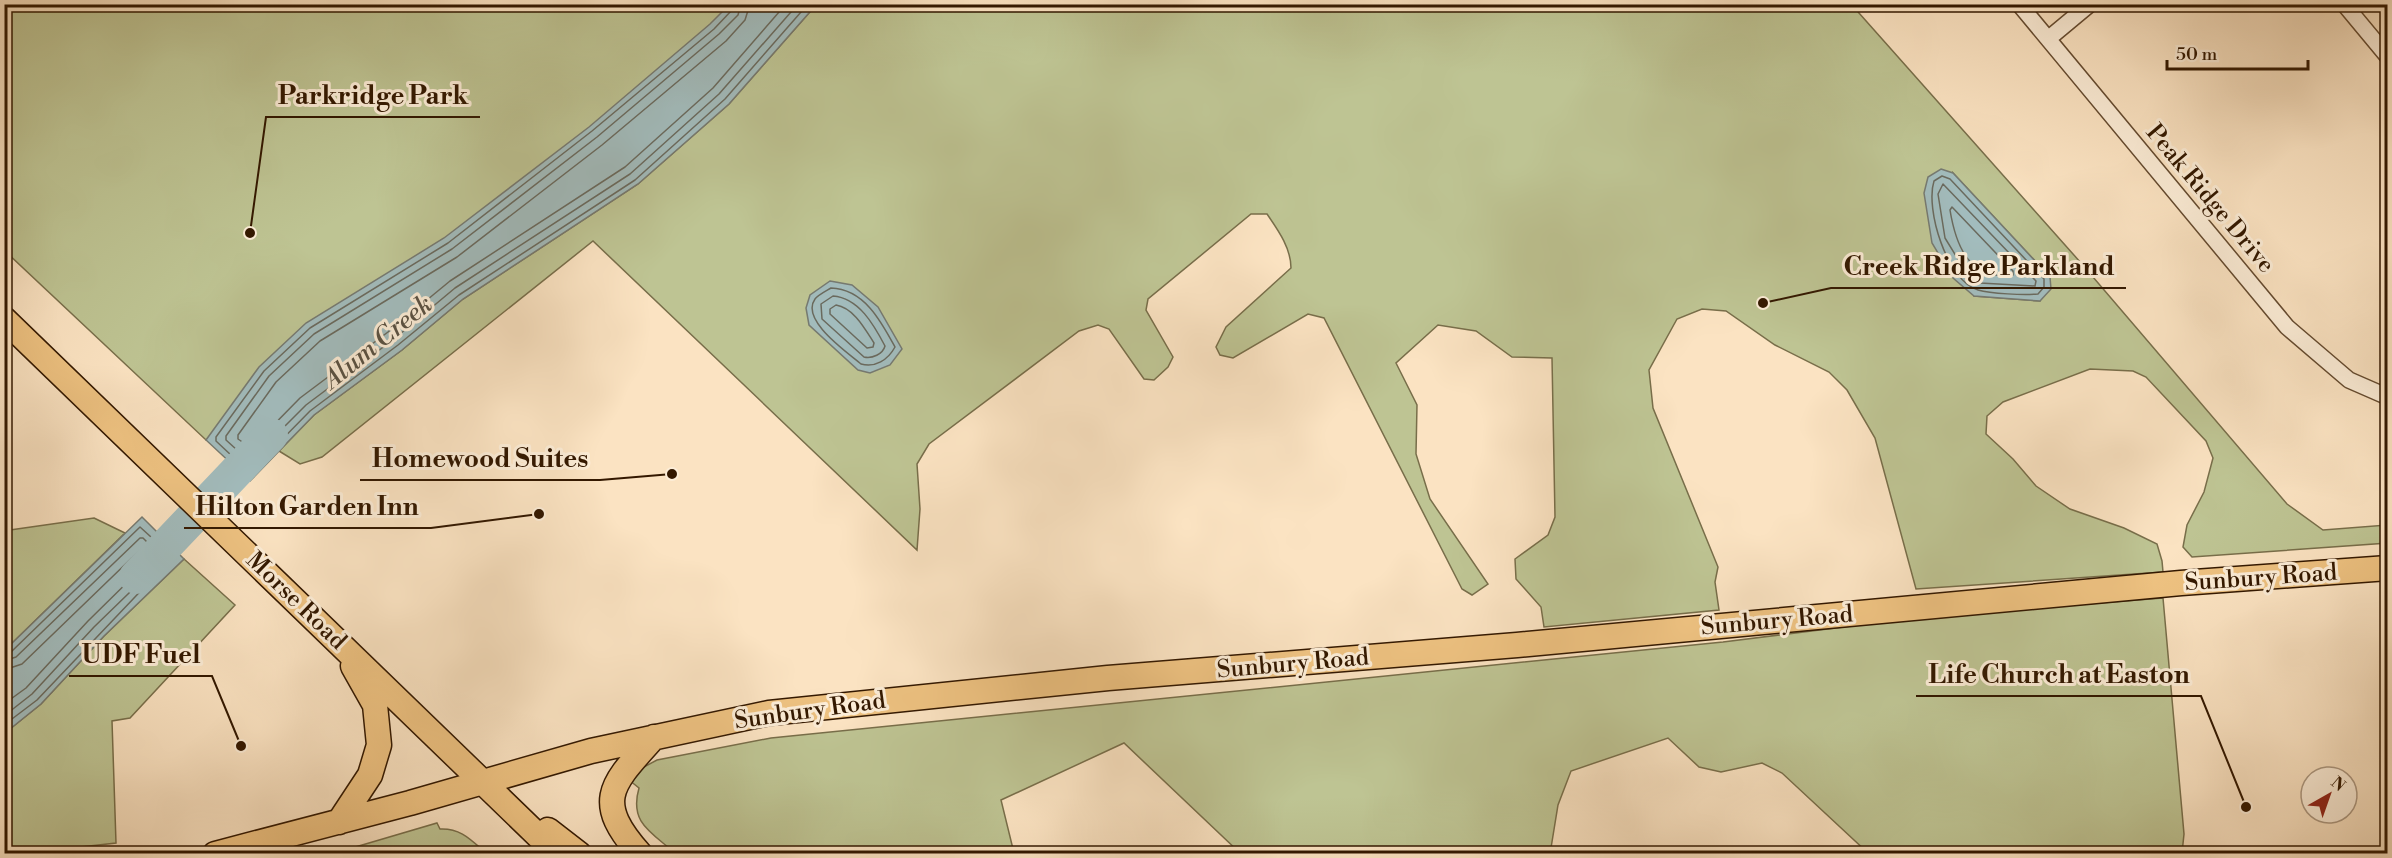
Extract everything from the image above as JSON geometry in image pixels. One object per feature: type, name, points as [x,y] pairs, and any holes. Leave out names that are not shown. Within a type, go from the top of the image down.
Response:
[{"type":"main road","name":"Morse Road","points":[[4,319],[557,854]]},
{"type":"main road","name":"Sunbury Road","points":[[215,854],[339,822],[591,751],[769,713],[1108,678],[1506,646],[2181,583],[2388,568]]},
{"type":"main road","points":[[339,822],[370,775],[379,745],[375,705],[340,643]]},
{"type":"main road","points":[[640,854],[619,830],[612,806],[616,783],[654,737]]},
{"type":"main road","name":"Morse Road","points":[[484,782],[579,854]]},
{"type":"street","name":"Peak Ridge Drive","points":[[2019,4],[2287,327],[2349,380],[2388,397]]},
{"type":"street","points":[[2048,39],[2090,4]]},
{"type":"street","points":[[2344,4],[2388,57]]},
{"type":"green space","points":[[1851,4],[2081,263],[2287,504],[2323,530],[2387,525],[2388,543],[2192,557],[2183,547],[2187,525],[2204,492],[2213,458],[2206,441],[2146,377],[2133,371],[2090,369],[2003,402],[1987,416],[1986,434],[2013,459],[2036,486],[2070,509],[2124,528],[2157,544],[2163,572],[1916,589],[1875,438],[1847,390],[1829,372],[1775,345],[1726,311],[1702,309],[1677,319],[1649,370],[1653,408],[1718,567],[1715,582],[1719,610],[1544,627],[1541,607],[1516,579],[1515,559],[1548,535],[1555,517],[1552,358],[1512,357],[1476,331],[1438,325],[1396,363],[1417,405],[1416,454],[1430,499],[1488,584],[1472,595],[1462,589],[1324,318],[1308,314],[1233,358],[1220,355],[1216,347],[1226,327],[1291,268],[1286,246],[1267,214],[1251,214],[1148,299],[1146,310],[1173,357],[1168,367],[1154,380],[1144,379],[1109,329],[1098,325],[1079,331],[929,444],[917,464],[920,509],[917,550],[593,241],[322,457],[300,464],[279,451],[314,415],[402,350],[463,299],[638,184],[729,104],[816,5]],"holes":[[[1953,173],[2050,277],[2040,301],[1974,296]]]},
{"type":"green space","points":[[4,5],[765,5],[276,412],[206,440],[5,251]]},
{"type":"green space","points":[[94,518],[125,533],[5,650],[5,533],[10,530]]},
{"type":"green space","points":[[184,559],[235,605],[130,718],[112,721],[116,843],[5,854],[5,733],[41,704],[104,636]]},
{"type":"green space","points":[[2163,598],[2184,834],[2182,853],[1868,853],[1782,773],[1762,763],[1721,772],[1699,767],[1668,738],[1571,771],[1558,805],[1550,854],[1240,853],[1124,743],[1001,800],[1014,853],[675,853],[644,826],[637,810],[639,788],[629,780],[642,768],[657,760],[771,738],[1723,642],[1923,617]]},
{"type":"green space","points":[[437,823],[440,829],[460,833],[486,853],[335,853]]},
{"type":"water","points":[[729,5],[816,5],[729,104],[638,184],[463,299],[402,350],[314,415],[250,481],[206,440],[259,367],[306,323],[444,238],[589,127],[710,24]]},
{"type":"water","points":[[1941,169],[1953,173],[2050,277],[2051,289],[2040,301],[1974,296],[1953,278],[1932,243],[1924,193],[1928,177]]},
{"type":"water","points":[[830,281],[852,285],[878,307],[902,349],[890,365],[870,373],[858,370],[809,325],[806,308],[810,295]]},
{"type":"water","points":[[142,517],[184,559],[104,636],[41,704],[5,733],[5,650]]},
{"type":"waterway","name":"Alum Creek","points":[[136,577],[271,435]]},
{"type":"place","name":"Parkridge Park","points":[[250,233]]},
{"type":"place","name":"Creek Ridge Parkland","points":[[1763,303]]},
{"type":"place","name":"Homewood Suites","points":[[672,474]]},
{"type":"place","name":"Hilton Garden Inn","points":[[539,514]]},
{"type":"place","name":"UDF Fuel","points":[[241,746]]},
{"type":"place","name":"Life Church at Easton","points":[[2246,807]]}]
